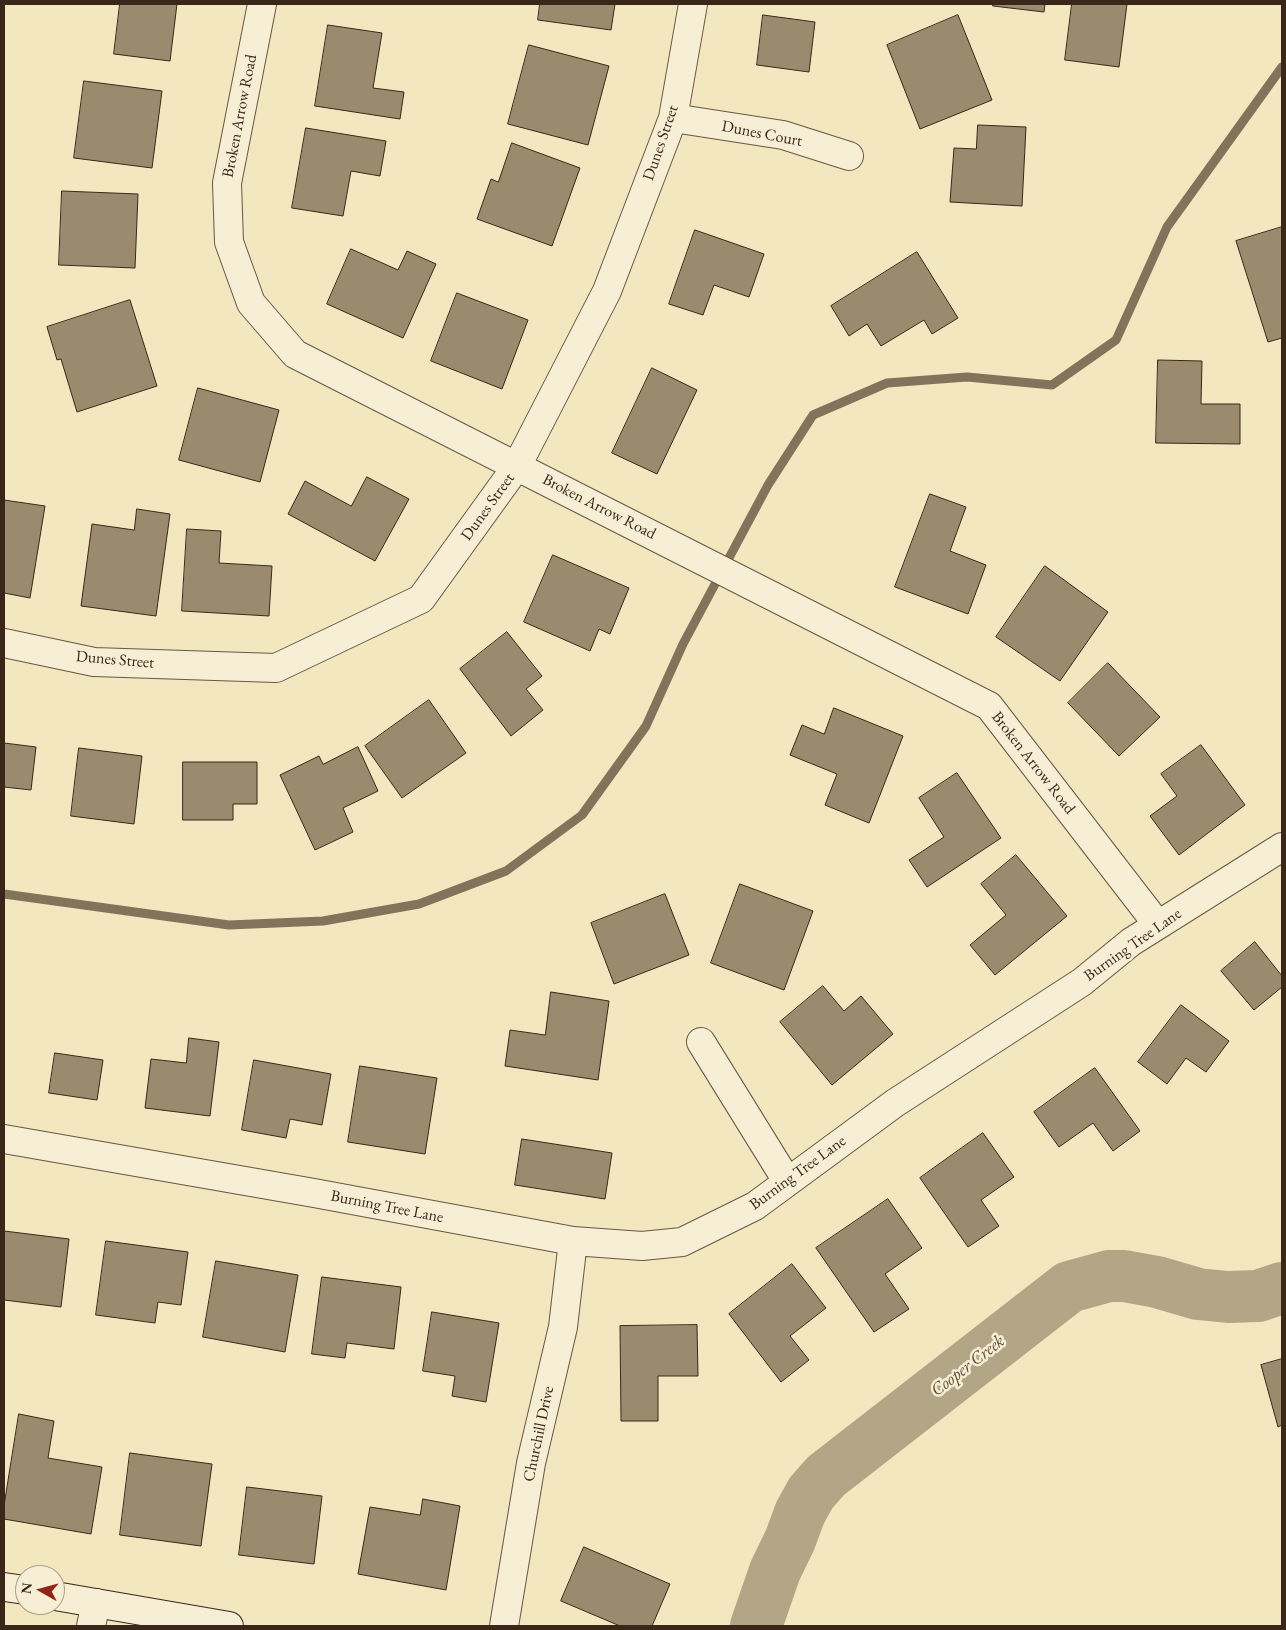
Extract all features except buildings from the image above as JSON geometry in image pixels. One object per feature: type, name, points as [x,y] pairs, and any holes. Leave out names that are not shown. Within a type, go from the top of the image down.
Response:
[{"type":"street","name":"Broken Arrow Road","points":[[262,4],[226,183],[229,242],[251,303],[295,354],[989,706],[1158,925]]},
{"type":"street","name":"Dunes Street","points":[[4,643],[94,662],[276,668],[421,599],[517,466],[606,291],[673,118],[693,4]]},
{"type":"street","name":"Dunes Court","points":[[673,118],[783,135],[849,156]]},
{"type":"street","name":"Burning Tree Lane","points":[[4,1139],[574,1241],[642,1246],[682,1242],[755,1206],[895,1103],[1082,982],[1131,942],[1282,847]]},
{"type":"street","points":[[701,1042],[787,1181]]},
{"type":"street","name":"Churchill Drive","points":[[504,1626],[532,1463],[563,1327],[574,1241]]},
{"type":"street","points":[[65,1601],[94,1615],[229,1626]]},
{"type":"waterway","points":[[4,894],[229,925],[323,921],[419,904],[506,871],[582,815],[646,726],[683,644],[768,485],[813,415],[887,383],[967,377],[1052,385],[1116,340],[1167,227],[1282,67]]},
{"type":"waterway","name":"Cooper Creek","points":[[756,1626],[775,1571],[790,1540],[800,1513],[811,1493],[826,1476],[1069,1287],[1109,1276],[1124,1276],[1157,1282],[1198,1294],[1228,1297],[1258,1296],[1282,1288]]}]
